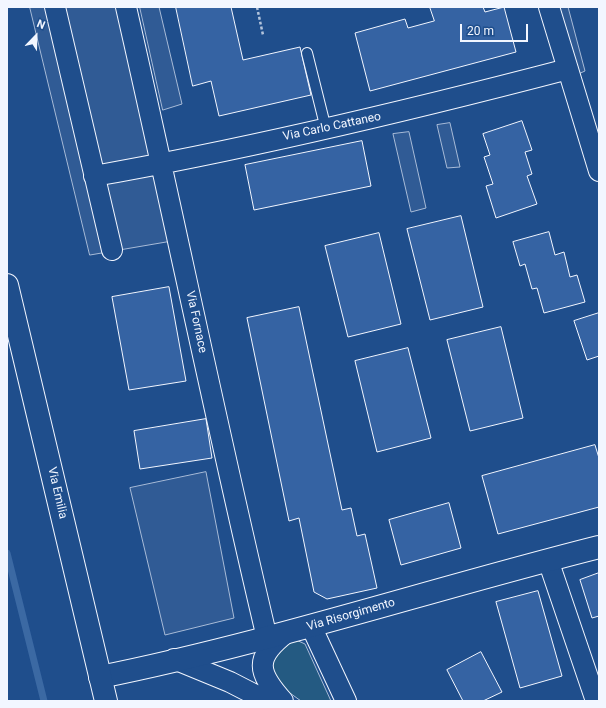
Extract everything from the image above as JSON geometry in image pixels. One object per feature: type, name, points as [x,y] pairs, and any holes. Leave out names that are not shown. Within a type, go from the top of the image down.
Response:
[{"type":"street","points":[[55,7],[112,250]]},
{"type":"street","name":"Via Fornace","points":[[126,7],[162,164],[240,523],[276,635]]},
{"type":"street","points":[[549,7],[599,170]]},
{"type":"street","name":"Via Carlo Cattaneo","points":[[94,176],[162,164],[326,129],[419,108],[568,69]]},
{"type":"street","name":"Via Emilia","points":[[7,285],[106,701]]},
{"type":"street","name":"Via Risorgimento","points":[[100,677],[311,626],[599,547]]},
{"type":"street","points":[[548,560],[596,701]]},
{"type":"street","points":[[311,626],[346,701]]},
{"type":"street","points":[[276,635],[262,664],[265,678],[283,701]]},
{"type":"street","points":[[174,659],[230,682],[266,701]]},
{"type":"lane","points":[[307,53],[326,129]]},
{"type":"path","points":[[257,7],[263,35]]},
{"type":"shaded area","points":[[30,7],[117,7],[172,241],[90,255]]},
{"type":"shaded area","points":[[140,7],[159,7],[182,104],[163,110]]},
{"type":"shaded area","points":[[561,7],[568,7],[585,71],[576,75],[556,11]]},
{"type":"shaded area","points":[[450,123],[460,167],[447,168],[437,125]]},
{"type":"shaded area","points":[[409,132],[426,208],[411,212],[393,134]]},
{"type":"shaded area","points":[[206,472],[234,618],[165,635],[130,488]]},
{"type":"shaded area","points":[[294,639],[305,644],[331,701],[301,701],[276,683],[270,675],[272,653]]},
{"type":"building","points":[[176,7],[231,7],[243,60],[300,47],[311,95],[219,116],[211,81],[193,86]]},
{"type":"building","points":[[430,7],[483,7],[485,12],[504,7],[516,52],[370,91],[355,33],[405,19],[408,28],[434,21]]},
{"type":"building","points":[[522,121],[532,150],[525,152],[532,174],[527,176],[537,204],[496,218],[486,186],[493,184],[484,157],[490,155],[483,134]]},
{"type":"building","points":[[362,141],[371,186],[254,210],[245,165]]},
{"type":"building","points":[[461,216],[483,307],[430,320],[407,229]]},
{"type":"building","points":[[549,232],[555,255],[564,252],[570,277],[577,275],[585,302],[544,313],[537,288],[532,289],[525,264],[520,266],[513,242]]},
{"type":"building","points":[[379,233],[401,324],[348,337],[325,246]]},
{"type":"building","points":[[169,287],[186,381],[129,390],[112,297]]},
{"type":"building","points":[[299,307],[342,510],[351,508],[357,536],[365,534],[377,588],[327,599],[314,592],[299,518],[289,521],[247,318]]},
{"type":"building","points":[[599,313],[599,356],[587,360],[574,321]]},
{"type":"building","points":[[501,327],[523,418],[470,431],[447,340]]},
{"type":"building","points":[[408,348],[431,438],[377,452],[355,361]]},
{"type":"building","points":[[206,419],[212,458],[140,469],[134,431]]},
{"type":"building","points":[[595,445],[599,458],[599,507],[498,534],[482,476]]},
{"type":"building","points":[[449,503],[461,548],[401,565],[389,520]]},
{"type":"building","points":[[599,573],[599,616],[592,618],[580,580]]},
{"type":"building","points":[[538,591],[562,676],[520,688],[496,602]]},
{"type":"building","points":[[481,652],[502,692],[483,701],[463,701],[447,670]]},
{"type":"waterway","points":[[7,553],[44,701]]}]
